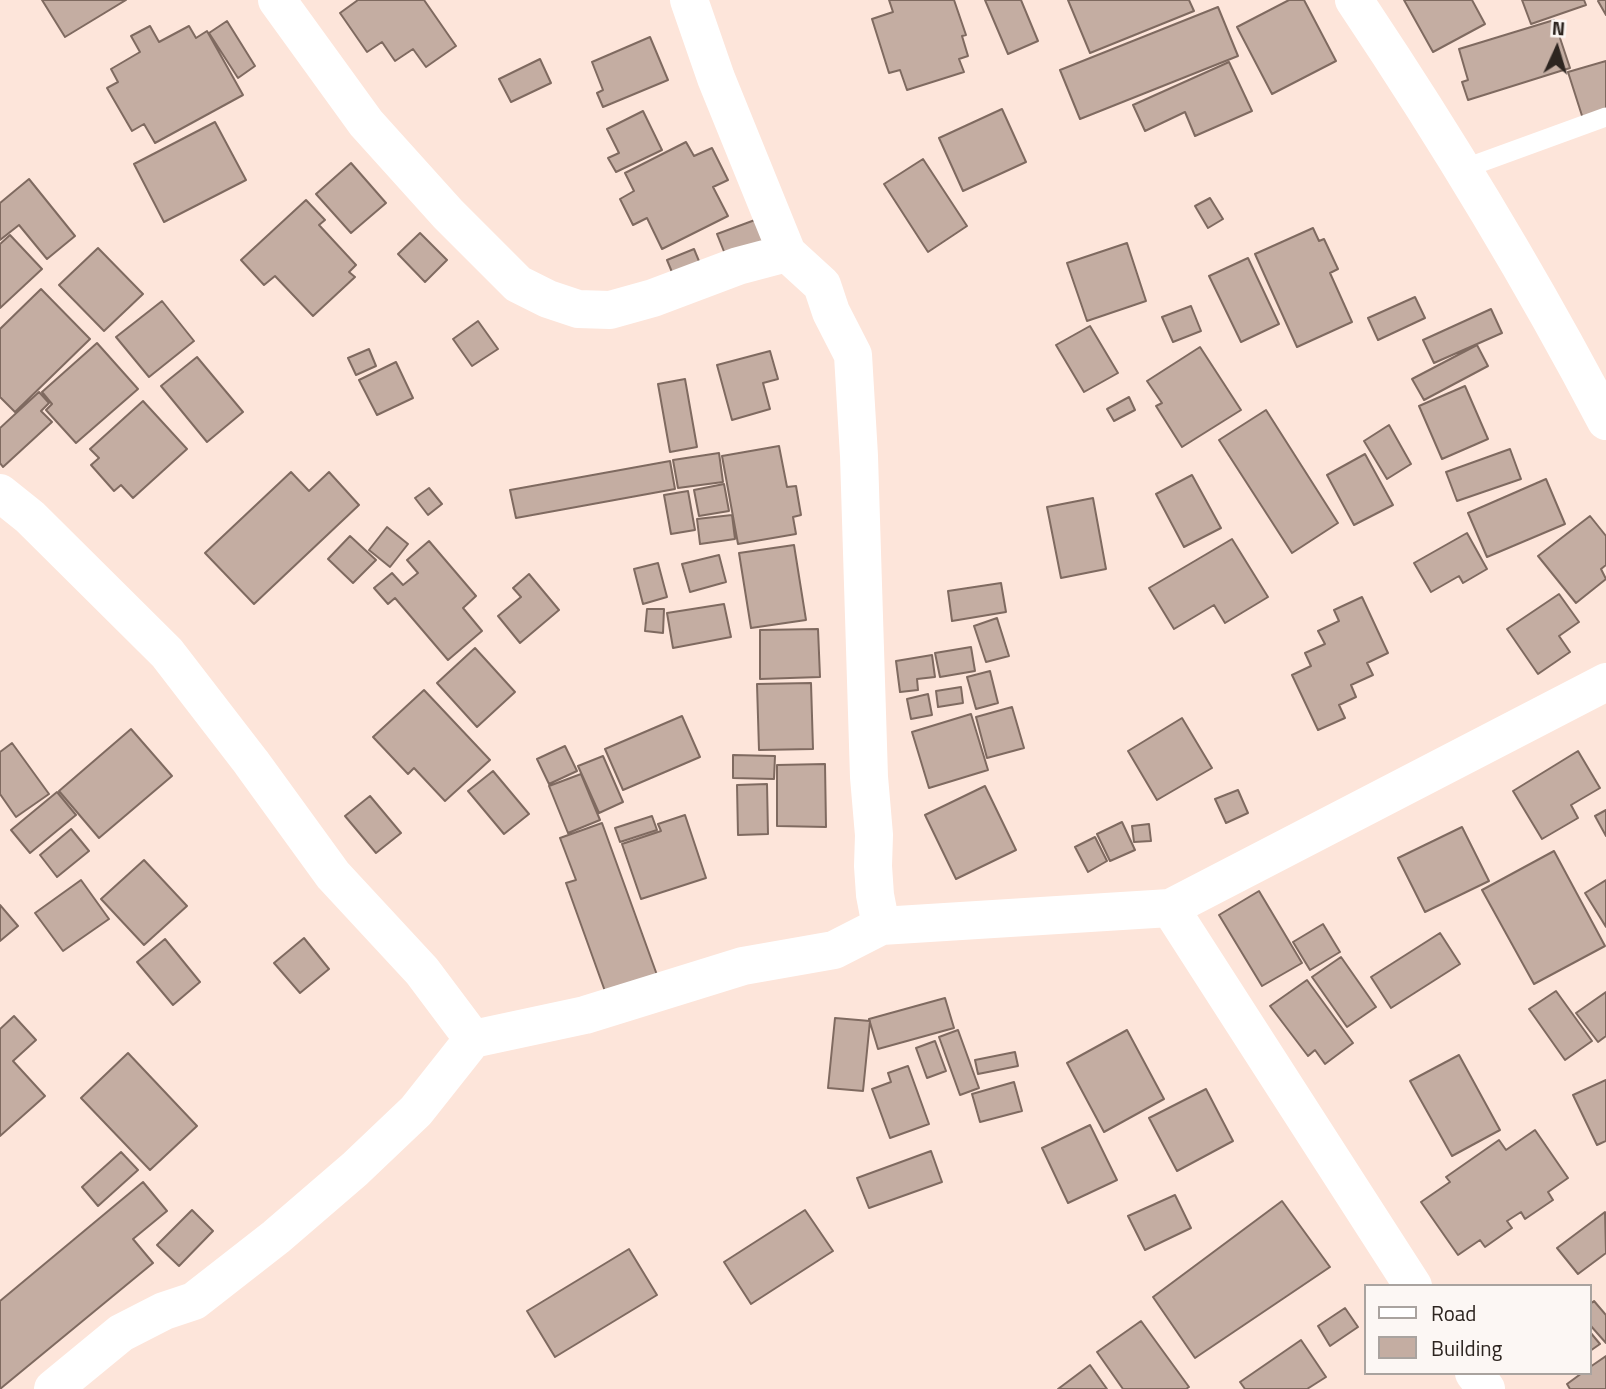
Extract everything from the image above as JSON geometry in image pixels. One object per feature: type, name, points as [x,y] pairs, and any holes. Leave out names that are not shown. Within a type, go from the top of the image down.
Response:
[{"type":"street","points":[[277,0],[366,123],[448,214],[518,284],[548,299],[578,309],[610,310],[653,298],[738,266],[787,254]]},
{"type":"street","points":[[689,0],[716,78],[787,254],[822,285],[831,312],[853,355],[859,456],[869,778],[874,835],[873,866],[881,926]]},
{"type":"street","points":[[1354,0],[1463,169],[1606,421]]},
{"type":"street","points":[[0,493],[30,517],[167,653],[333,875],[422,971],[473,1039]]},
{"type":"street","points":[[53,1389],[121,1333],[164,1311],[194,1301],[276,1237],[355,1169],[416,1111],[473,1039],[585,1015],[743,966],[834,950],[881,926],[1170,908],[1606,681]]},
{"type":"street","points":[[1170,908],[1412,1284]]},
{"type":"lane","points":[[1463,169],[1606,117]]},
{"type":"building","points":[[42,0],[126,0],[65,37]]},
{"type":"building","points":[[358,0],[424,0],[456,46],[426,67],[413,49],[395,61],[382,42],[367,52],[340,13]]},
{"type":"building","points":[[889,0],[954,0],[966,35],[962,36],[968,56],[959,59],[964,72],[907,90],[900,70],[889,73],[872,19],[893,12]]},
{"type":"building","points":[[985,0],[1021,0],[1038,41],[1008,54]]},
{"type":"building","points":[[1068,0],[1189,0],[1194,11],[1090,53]]},
{"type":"building","points":[[1289,0],[1304,0],[1336,61],[1272,94],[1237,27]]},
{"type":"building","points":[[1404,0],[1472,0],[1485,24],[1433,52]]},
{"type":"building","points":[[1522,0],[1584,0],[1586,5],[1531,24]]},
{"type":"building","points":[[1606,0],[1606,15],[1598,1]]},
{"type":"building","points":[[1218,7],[1238,56],[1080,119],[1060,70]]},
{"type":"building","points":[[1554,20],[1570,68],[1468,100],[1462,82],[1468,80],[1459,49]]},
{"type":"building","points":[[227,21],[255,66],[238,78],[209,33]]},
{"type":"building","points":[[150,26],[159,42],[189,26],[196,38],[207,31],[243,95],[155,143],[144,124],[132,131],[107,88],[118,82],[111,69],[140,52],[131,36]]},
{"type":"building","points":[[650,37],[668,80],[603,107],[597,93],[603,90],[592,62]]},
{"type":"building","points":[[540,59],[551,83],[511,102],[499,79]]},
{"type":"building","points":[[1606,61],[1606,115],[1584,122],[1568,72]]},
{"type":"building","points":[[1229,62],[1252,111],[1195,136],[1185,112],[1145,131],[1133,105]]},
{"type":"building","points":[[1002,109],[1026,162],[963,191],[939,138]]},
{"type":"building","points":[[643,111],[662,150],[616,172],[608,158],[619,153],[607,129]]},
{"type":"building","points":[[215,122],[246,180],[164,222],[134,164]]},
{"type":"building","points":[[686,142],[694,156],[712,148],[728,180],[713,187],[728,216],[662,249],[647,218],[633,225],[620,199],[634,191],[625,173]]},
{"type":"building","points":[[923,159],[967,226],[928,252],[884,184]]},
{"type":"building","points":[[351,163],[386,203],[351,233],[316,194]]},
{"type":"building","points":[[29,179],[75,236],[47,259],[19,225],[0,240],[0,203]]},
{"type":"building","points":[[1210,198],[1223,219],[1208,228],[1195,206]]},
{"type":"building","points":[[306,200],[325,220],[319,225],[356,265],[349,272],[355,277],[313,316],[275,276],[264,285],[241,260]]},
{"type":"building","points":[[763,217],[772,243],[727,259],[717,234]]},
{"type":"building","points":[[1313,228],[1319,241],[1324,239],[1338,269],[1330,273],[1352,322],[1297,347],[1255,254]]},
{"type":"building","points":[[420,233],[447,260],[425,282],[398,254]]},
{"type":"building","points":[[10,235],[42,269],[0,308],[0,244]]},
{"type":"building","points":[[1127,243],[1146,301],[1087,321],[1067,263]]},
{"type":"building","points":[[98,248],[143,294],[104,331],[59,285]]},
{"type":"building","points":[[694,249],[701,266],[674,277],[667,260]]},
{"type":"building","points":[[1248,258],[1279,324],[1241,342],[1209,276]]},
{"type":"building","points":[[41,289],[90,339],[15,412],[0,397],[0,329]]},
{"type":"building","points":[[1415,297],[1425,318],[1378,340],[1368,318]]},
{"type":"building","points":[[162,301],[194,341],[149,377],[116,337]]},
{"type":"building","points":[[1191,306],[1201,331],[1173,342],[1162,317]]},
{"type":"building","points":[[1491,309],[1502,333],[1434,363],[1423,340]]},
{"type":"building","points":[[478,321],[498,349],[472,366],[453,339]]},
{"type":"building","points":[[1090,326],[1118,373],[1084,392],[1056,345]]},
{"type":"building","points":[[97,343],[138,389],[76,443],[46,410],[52,404],[42,392]]},
{"type":"building","points":[[1477,345],[1488,366],[1424,400],[1412,379]]},
{"type":"building","points":[[1200,347],[1241,410],[1182,447],[1156,406],[1162,403],[1147,381]]},
{"type":"building","points":[[369,349],[376,366],[356,375],[348,358]]},
{"type":"building","points":[[770,351],[778,379],[763,383],[770,409],[732,420],[717,365]]},
{"type":"building","points":[[197,357],[243,412],[207,442],[161,386]]},
{"type":"building","points":[[396,362],[413,398],[377,415],[359,380]]},
{"type":"building","points":[[685,379],[697,447],[670,452],[658,384]]},
{"type":"building","points":[[1465,386],[1488,439],[1442,459],[1419,406]]},
{"type":"building","points":[[39,392],[49,403],[41,411],[52,422],[3,467],[0,463],[0,428]]},
{"type":"building","points":[[1129,397],[1135,410],[1114,421],[1107,409]]},
{"type":"building","points":[[143,401],[187,449],[133,498],[121,485],[114,491],[91,465],[99,458],[90,449]]},
{"type":"building","points":[[1266,410],[1338,523],[1292,553],[1219,440]]},
{"type":"building","points":[[1389,425],[1411,464],[1387,479],[1364,441]]},
{"type":"building","points":[[779,446],[787,487],[796,486],[801,515],[793,517],[796,534],[738,544],[722,456]]},
{"type":"building","points":[[1510,449],[1521,479],[1457,501],[1446,472]]},
{"type":"building","points":[[719,453],[723,482],[678,488],[673,460]]},
{"type":"building","points":[[1365,454],[1393,505],[1354,525],[1327,475]]},
{"type":"building","points":[[670,461],[675,489],[516,518],[510,490]]},
{"type":"building","points":[[291,472],[309,491],[329,472],[359,505],[254,604],[205,553]]},
{"type":"building","points":[[1192,475],[1221,528],[1184,547],[1156,494]]},
{"type":"building","points":[[1546,479],[1565,524],[1487,557],[1468,513]]},
{"type":"building","points":[[724,484],[729,511],[699,516],[694,490]]},
{"type":"building","points":[[429,488],[442,504],[428,515],[415,498]]},
{"type":"building","points":[[688,491],[695,530],[671,534],[664,495]]},
{"type":"building","points":[[1093,498],[1106,569],[1061,578],[1047,507]]},
{"type":"building","points":[[732,515],[735,539],[700,544],[697,519]]},
{"type":"building","points":[[1590,516],[1606,536],[1606,565],[1601,569],[1606,579],[1576,603],[1538,556]]},
{"type":"building","points":[[387,527],[408,544],[390,567],[369,550]]},
{"type":"building","points":[[1467,533],[1487,569],[1463,583],[1459,576],[1431,592],[1414,563]]},
{"type":"building","points":[[350,536],[376,560],[353,583],[328,559]]},
{"type":"building","points":[[1232,539],[1268,597],[1225,623],[1214,605],[1174,629],[1149,588]]},
{"type":"building","points":[[429,541],[476,596],[463,608],[482,631],[448,660],[395,598],[388,604],[374,588],[392,573],[403,585],[418,573],[407,560]]},
{"type":"building","points":[[794,545],[806,620],[751,628],[739,553]]},
{"type":"building","points":[[719,555],[726,582],[690,592],[682,564]]},
{"type":"building","points":[[658,563],[667,597],[643,604],[634,569]]},
{"type":"building","points":[[529,574],[559,610],[520,643],[498,616],[521,597],[513,588]]},
{"type":"building","points":[[1001,583],[1006,612],[952,621],[948,591]]},
{"type":"building","points":[[1559,594],[1579,622],[1559,636],[1570,652],[1538,674],[1507,629]]},
{"type":"building","points":[[1362,597],[1388,653],[1367,663],[1373,675],[1351,685],[1356,697],[1339,705],[1345,718],[1318,730],[1292,675],[1311,666],[1305,653],[1325,644],[1318,631],[1339,621],[1334,610]]},
{"type":"building","points":[[724,604],[731,637],[673,648],[667,613]]},
{"type":"building","points":[[647,609],[664,609],[663,633],[645,631]]},
{"type":"building","points":[[997,618],[1009,656],[986,662],[974,626]]},
{"type":"building","points":[[818,629],[820,677],[760,679],[760,630]]},
{"type":"building","points":[[971,647],[975,671],[940,677],[935,653]]},
{"type":"building","points":[[475,648],[515,692],[477,727],[437,683]]},
{"type":"building","points":[[932,655],[935,677],[917,679],[918,690],[900,692],[896,661]]},
{"type":"building","points":[[990,671],[998,703],[976,709],[967,677]]},
{"type":"building","points":[[811,683],[813,749],[759,750],[757,684]]},
{"type":"building","points":[[961,687],[963,703],[938,707],[936,691]]},
{"type":"building","points":[[424,690],[490,760],[445,801],[414,768],[408,774],[373,737]]},
{"type":"building","points":[[928,694],[932,715],[911,719],[907,699]]},
{"type":"building","points":[[1012,707],[1024,748],[987,758],[976,717]]},
{"type":"building","points":[[971,714],[988,770],[929,788],[912,732]]},
{"type":"building","points":[[682,716],[700,757],[623,790],[605,749]]},
{"type":"building","points":[[1182,718],[1212,768],[1157,800],[1128,751]]},
{"type":"building","points":[[131,729],[172,776],[99,838],[59,791]]},
{"type":"building","points":[[12,743],[49,794],[16,817],[0,794],[0,752]]},
{"type":"building","points":[[565,746],[577,771],[549,784],[537,759]]},
{"type":"building","points":[[1578,751],[1600,788],[1571,805],[1578,818],[1542,839],[1513,791]]},
{"type":"building","points":[[733,755],[775,756],[774,779],[733,778]]},
{"type":"building","points":[[603,756],[623,802],[599,813],[578,766]]},
{"type":"building","points":[[825,764],[826,827],[777,826],[777,765]]},
{"type":"building","points":[[493,771],[529,814],[504,834],[468,791]]},
{"type":"building","points":[[581,774],[600,820],[568,833],[549,786]]},
{"type":"building","points":[[767,784],[768,834],[738,835],[737,785]]},
{"type":"building","points":[[985,786],[1016,850],[956,879],[925,815]]},
{"type":"building","points":[[1238,790],[1248,813],[1226,823],[1215,799]]},
{"type":"building","points":[[57,792],[76,815],[30,853],[11,830]]},
{"type":"building","points":[[370,796],[401,833],[376,853],[345,816]]},
{"type":"building","points":[[1606,810],[1606,836],[1595,816]]},
{"type":"building","points":[[685,815],[706,878],[641,899],[622,844],[661,831],[658,824]]},
{"type":"building","points":[[652,816],[657,830],[620,842],[615,828]]},
{"type":"building","points":[[1122,822],[1135,850],[1110,861],[1097,834]]},
{"type":"building","points":[[602,823],[657,975],[606,994],[566,883],[576,880],[560,838]]},
{"type":"building","points":[[1149,824],[1151,841],[1134,842],[1132,826]]},
{"type":"building","points":[[1462,827],[1489,881],[1425,912],[1398,858]]},
{"type":"building","points":[[71,829],[89,851],[57,877],[40,855]]},
{"type":"building","points":[[1095,837],[1107,861],[1088,872],[1075,847]]},
{"type":"building","points":[[1554,851],[1605,946],[1534,984],[1482,890]]},
{"type":"building","points":[[144,860],[187,906],[144,945],[101,899]]},
{"type":"building","points":[[81,880],[109,919],[63,951],[35,913]]},
{"type":"building","points":[[1606,880],[1606,927],[1585,893]]},
{"type":"building","points":[[1259,891],[1302,963],[1262,986],[1219,915]]},
{"type":"building","points":[[0,905],[18,926],[0,941]]},
{"type":"building","points":[[1323,924],[1340,952],[1310,970],[1293,942]]},
{"type":"building","points":[[1440,933],[1460,964],[1391,1008],[1371,977]]},
{"type":"building","points":[[304,938],[329,969],[300,993],[274,963]]},
{"type":"building","points":[[165,939],[200,982],[173,1005],[137,962]]},
{"type":"building","points":[[1341,957],[1376,1007],[1347,1027],[1312,977]]},
{"type":"building","points":[[1307,980],[1353,1043],[1325,1064],[1315,1050],[1308,1056],[1270,1006]]},
{"type":"building","points":[[1556,991],[1592,1041],[1565,1060],[1529,1009]]},
{"type":"building","points":[[1606,992],[1606,1036],[1598,1042],[1576,1013]]},
{"type":"building","points":[[945,998],[954,1028],[878,1049],[869,1019]]},
{"type":"building","points":[[14,1016],[36,1040],[13,1061],[45,1096],[0,1136],[0,1029]]},
{"type":"building","points":[[835,1018],[870,1021],[863,1091],[828,1088]]},
{"type":"building","points":[[958,1030],[979,1088],[960,1095],[939,1037]]},
{"type":"building","points":[[1127,1030],[1164,1099],[1104,1132],[1067,1063]]},
{"type":"building","points":[[935,1041],[946,1071],[927,1078],[916,1048]]},
{"type":"building","points":[[1015,1052],[1018,1066],[978,1074],[975,1060]]},
{"type":"building","points":[[128,1053],[197,1126],[150,1170],[81,1098]]},
{"type":"building","points":[[1459,1055],[1500,1130],[1452,1156],[1410,1081]]},
{"type":"building","points":[[908,1066],[929,1124],[890,1138],[872,1089],[891,1082],[888,1073]]},
{"type":"building","points":[[1606,1080],[1606,1141],[1597,1145],[1573,1095]]},
{"type":"building","points":[[1014,1082],[1022,1111],[980,1122],[972,1094]]},
{"type":"building","points":[[1206,1089],[1233,1141],[1177,1171],[1149,1118]]},
{"type":"building","points":[[1090,1125],[1117,1180],[1068,1203],[1042,1148]]},
{"type":"building","points":[[1535,1130],[1568,1178],[1548,1192],[1553,1200],[1525,1219],[1521,1212],[1507,1221],[1512,1228],[1485,1247],[1480,1240],[1458,1255],[1421,1202],[1450,1182],[1446,1177],[1499,1140],[1506,1150]]},
{"type":"building","points":[[931,1151],[942,1182],[869,1208],[857,1178]]},
{"type":"building","points":[[121,1152],[138,1170],[98,1206],[82,1187]]},
{"type":"building","points":[[143,1182],[167,1211],[133,1239],[153,1263],[0,1389],[0,1301]]},
{"type":"building","points":[[1175,1195],[1191,1228],[1145,1250],[1128,1216]]},
{"type":"building","points":[[1282,1201],[1330,1267],[1195,1358],[1153,1297]]},
{"type":"building","points":[[192,1210],[213,1231],[179,1266],[157,1245]]},
{"type":"building","points":[[805,1210],[833,1251],[751,1304],[724,1262]]},
{"type":"building","points":[[1605,1212],[1606,1253],[1578,1274],[1557,1248]]},
{"type":"building","points":[[629,1249],[657,1295],[555,1357],[527,1311]]},
{"type":"building","points":[[1594,1301],[1606,1315],[1606,1343],[1592,1327]]},
{"type":"building","points":[[1345,1308],[1358,1327],[1330,1346],[1318,1326]]},
{"type":"building","points":[[1141,1321],[1189,1387],[1123,1389],[1097,1352]]},
{"type":"building","points":[[1592,1334],[1600,1344],[1592,1350]]},
{"type":"building","points":[[1301,1340],[1326,1377],[1307,1389],[1245,1389],[1240,1382]]},
{"type":"building","points":[[1606,1356],[1606,1389],[1570,1389],[1567,1384],[1579,1375],[1592,1375],[1592,1366]]},
{"type":"building","points":[[1090,1365],[1107,1389],[1058,1389]]}]
